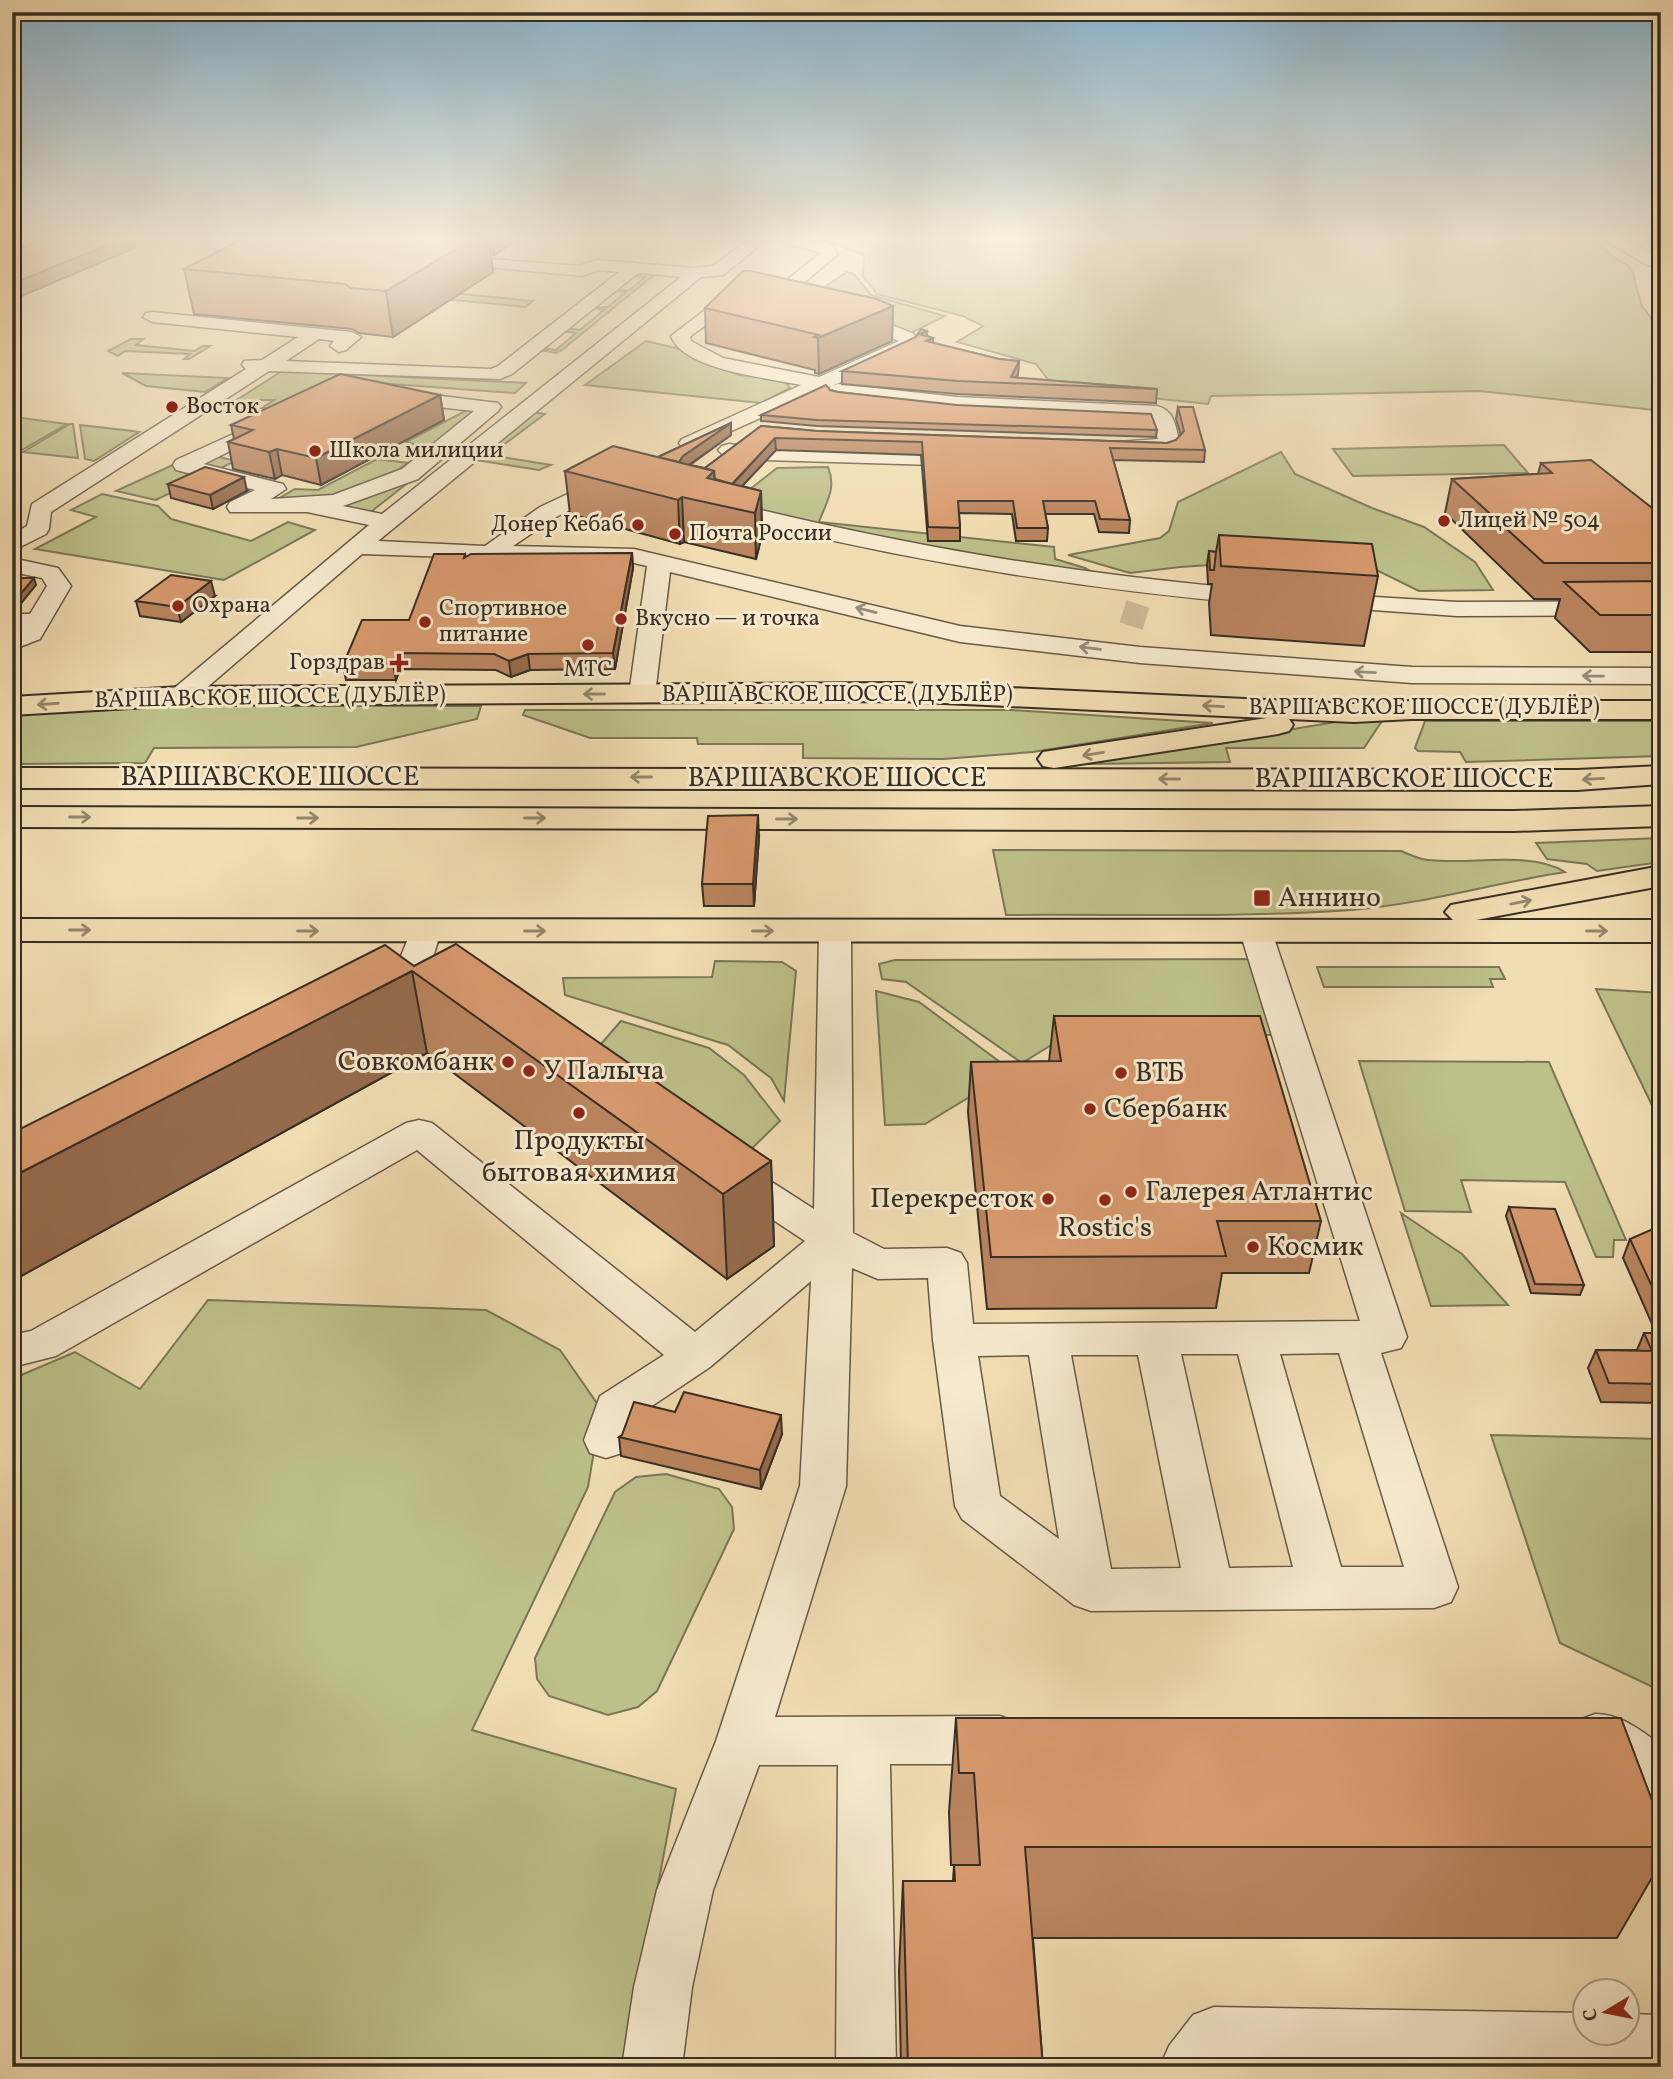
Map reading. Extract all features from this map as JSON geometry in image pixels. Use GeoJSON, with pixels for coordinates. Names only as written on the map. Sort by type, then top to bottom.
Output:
{"type":"FeatureCollection","features":[{"type":"Feature","properties":{"kind":"main road","name":"ВАРШАВСКОЕ ШОССЕ (ДУБЛЁР)"},"geometry":{"type":"LineString","coordinates":[[12,706],[181,696],[643,688],[964,694],[1354,713],[1411,710],[1661,710]]}},
{"type":"Feature","properties":{"kind":"main road"},"geometry":{"type":"LineString","coordinates":[[807,778],[968,768],[1067,758],[1354,713]]}},
{"type":"Feature","properties":{"kind":"main road","name":"ВАРШАВСКОЕ ШОССЕ"},"geometry":{"type":"LineString","coordinates":[[12,778],[1577,779],[1661,775]]}},
{"type":"Feature","properties":{"kind":"main road","name":"ВАРШАВСКОЕ ШОССЕ"},"geometry":{"type":"LineString","coordinates":[[12,817],[1514,821],[1661,816]]}},
{"type":"Feature","properties":{"kind":"main road"},"geometry":{"type":"LineString","coordinates":[[1333,932],[1488,909],[1661,876]]}},
{"type":"Feature","properties":{"kind":"main road"},"geometry":{"type":"LineString","coordinates":[[12,930],[1661,931]]}},
{"type":"Feature","properties":{"kind":"street"},"geometry":{"type":"LineString","coordinates":[[315,334],[352,337],[339,346]]}},
{"type":"Feature","properties":{"kind":"street"},"geometry":{"type":"LineString","coordinates":[[12,544],[38,529],[40,509],[258,366],[315,334]]}},
{"type":"Feature","properties":{"kind":"street"},"geometry":{"type":"LineString","coordinates":[[479,376],[505,370],[551,334]]}},
{"type":"Feature","properties":{"kind":"street"},"geometry":{"type":"LineString","coordinates":[[181,696],[386,522],[621,334]]}},
{"type":"Feature","properties":{"kind":"street"},"geometry":{"type":"LineString","coordinates":[[684,334],[681,338],[683,344],[717,362],[829,387],[957,402],[1157,412],[1162,415],[1166,437],[1178,468]]}},
{"type":"Feature","properties":{"kind":"street"},"geometry":{"type":"LineString","coordinates":[[671,452],[772,404],[829,387],[908,344],[909,341],[900,334]]}},
{"type":"Feature","properties":{"kind":"street"},"geometry":{"type":"LineString","coordinates":[[258,366],[564,381]]}},
{"type":"Feature","properties":{"kind":"street"},"geometry":{"type":"LineString","coordinates":[[293,413],[184,465],[275,489],[238,507],[307,505],[337,501],[410,474],[491,407],[369,393]]}},
{"type":"Feature","properties":{"kind":"street"},"geometry":{"type":"LineString","coordinates":[[855,412],[1166,437]]}},
{"type":"Feature","properties":{"kind":"street"},"geometry":{"type":"LineString","coordinates":[[711,463],[761,430],[728,425]]}},
{"type":"Feature","properties":{"kind":"street"},"geometry":{"type":"LineString","coordinates":[[804,435],[981,441]]}},
{"type":"Feature","properties":{"kind":"street"},"geometry":{"type":"LineString","coordinates":[[1104,445],[1166,437]]}},
{"type":"Feature","properties":{"kind":"street"},"geometry":{"type":"LineString","coordinates":[[729,450],[764,454],[994,461]]}},
{"type":"Feature","properties":{"kind":"street"},"geometry":{"type":"LineString","coordinates":[[491,553],[535,517],[622,478]]}},
{"type":"Feature","properties":{"kind":"street"},"geometry":{"type":"LineString","coordinates":[[691,499],[837,536],[989,568],[1137,606],[1291,599],[1457,609],[1661,608]]}},
{"type":"Feature","properties":{"kind":"street"},"geometry":{"type":"LineString","coordinates":[[307,505],[386,522]]}},
{"type":"Feature","properties":{"kind":"street"},"geometry":{"type":"LineString","coordinates":[[535,517],[651,557],[960,634],[1266,666],[1412,675],[1661,676]]}},
{"type":"Feature","properties":{"kind":"street"},"geometry":{"type":"LineString","coordinates":[[358,547],[491,553],[604,553],[651,557]]}},
{"type":"Feature","properties":{"kind":"street"},"geometry":{"type":"LineString","coordinates":[[643,688],[633,668],[638,626],[633,615],[634,605],[644,590],[651,557]]}},
{"type":"Feature","properties":{"kind":"street"},"geometry":{"type":"LineString","coordinates":[[643,688],[651,557]]}},
{"type":"Feature","properties":{"kind":"street"},"geometry":{"type":"LineString","coordinates":[[12,565],[50,573],[59,586],[32,634],[12,642]]}},
{"type":"Feature","properties":{"kind":"street"},"geometry":{"type":"LineString","coordinates":[[1120,652],[1137,606]]}},
{"type":"Feature","properties":{"kind":"street"},"geometry":{"type":"LineString","coordinates":[[12,622],[38,622]]}},
{"type":"Feature","properties":{"kind":"street"},"geometry":{"type":"LineString","coordinates":[[410,977],[425,931]]}},
{"type":"Feature","properties":{"kind":"street"},"geometry":{"type":"LineString","coordinates":[[652,2067],[663,1987],[685,1890],[742,1741],[823,1486],[833,1240],[835,931]]}},
{"type":"Feature","properties":{"kind":"street"},"geometry":{"type":"LineString","coordinates":[[954,1340],[1386,1337],[1256,932]]}},
{"type":"Feature","properties":{"kind":"street"},"geometry":{"type":"LineString","coordinates":[[354,992],[378,978],[433,979],[444,987]]}},
{"type":"Feature","properties":{"kind":"street"},"geometry":{"type":"LineString","coordinates":[[12,1351],[41,1345],[419,1132],[695,1356]]}},
{"type":"Feature","properties":{"kind":"street"},"geometry":{"type":"LineString","coordinates":[[710,1160],[833,1240],[878,1264],[947,1263],[954,1340],[978,1506],[1091,1590],[1434,1587],[1355,1337]]}},
{"type":"Feature","properties":{"kind":"street"},"geometry":{"type":"LineString","coordinates":[[606,1440],[615,1408],[695,1356],[833,1240]]}},
{"type":"Feature","properties":{"kind":"street"},"geometry":{"type":"LineString","coordinates":[[1255,1338],[1323,1590]]}},
{"type":"Feature","properties":{"kind":"street"},"geometry":{"type":"LineString","coordinates":[[1047,1339],[1091,1590]]}},
{"type":"Feature","properties":{"kind":"street"},"geometry":{"type":"LineString","coordinates":[[1156,1339],[1209,1588]]}},
{"type":"Feature","properties":{"kind":"street"},"geometry":{"type":"LineString","coordinates":[[1553,1738],[1608,1738],[1661,1775]]}},
{"type":"Feature","properties":{"kind":"street"},"geometry":{"type":"LineString","coordinates":[[864,1740],[866,2067]]}},
{"type":"Feature","properties":{"kind":"street"},"geometry":{"type":"LineString","coordinates":[[742,1741],[1043,1740]]}},
{"type":"Feature","properties":{"kind":"street"},"geometry":{"type":"LineString","coordinates":[[1190,2067],[1214,2036],[1661,2044]]}},
{"type":"Feature","properties":{"kind":"green space"},"geometry":{"type":"Polygon","coordinates":[[[575,334],[582,334],[556,353],[539,348],[556,350],[575,334]]]}},
{"type":"Feature","properties":{"kind":"green space"},"geometry":{"type":"Polygon","coordinates":[[[970,334],[1655,334],[1661,354],[1661,406],[1654,410],[1480,391],[1211,396],[1208,404],[1066,389],[1050,382],[1036,364],[957,342],[970,334]]]}},
{"type":"Feature","properties":{"kind":"green space"},"geometry":{"type":"Polygon","coordinates":[[[131,339],[143,339],[136,345],[194,351],[210,346],[189,359],[184,359],[190,354],[125,351],[118,356],[108,351],[131,339]]]}},
{"type":"Feature","properties":{"kind":"green space"},"geometry":{"type":"Polygon","coordinates":[[[646,341],[676,348],[713,366],[740,375],[788,380],[786,383],[790,388],[761,403],[585,385],[646,341]]]}},
{"type":"Feature","properties":{"kind":"green space"},"geometry":{"type":"Polygon","coordinates":[[[282,371],[526,383],[515,393],[337,380],[272,409],[262,408],[274,400],[255,400],[248,404],[235,401],[282,371]]]}},
{"type":"Feature","properties":{"kind":"green space"},"geometry":{"type":"Polygon","coordinates":[[[122,373],[228,378],[205,392],[146,386],[122,373]]]}},
{"type":"Feature","properties":{"kind":"green space"},"geometry":{"type":"Polygon","coordinates":[[[469,409],[480,410],[428,448],[406,442],[469,409]]]}},
{"type":"Feature","properties":{"kind":"green space"},"geometry":{"type":"Polygon","coordinates":[[[532,412],[545,414],[490,455],[551,465],[539,470],[469,459],[532,412]]]}},
{"type":"Feature","properties":{"kind":"green space"},"geometry":{"type":"Polygon","coordinates":[[[14,417],[67,424],[20,451],[14,451],[14,417]]]}},
{"type":"Feature","properties":{"kind":"green space"},"geometry":{"type":"Polygon","coordinates":[[[73,424],[78,458],[23,452],[73,424]]]}},
{"type":"Feature","properties":{"kind":"green space"},"geometry":{"type":"Polygon","coordinates":[[[80,425],[139,432],[94,461],[85,459],[80,425]]]}},
{"type":"Feature","properties":{"kind":"green space"},"geometry":{"type":"Polygon","coordinates":[[[1504,445],[1528,473],[1353,476],[1333,449],[1504,445]]]}},
{"type":"Feature","properties":{"kind":"green space"},"geometry":{"type":"Polygon","coordinates":[[[201,452],[235,461],[156,500],[116,491],[201,452]]]}},
{"type":"Feature","properties":{"kind":"green space"},"geometry":{"type":"Polygon","coordinates":[[[1281,452],[1295,474],[1372,508],[1424,527],[1475,562],[1493,590],[1419,591],[1348,556],[1130,573],[1068,555],[1160,538],[1169,531],[1178,502],[1281,452]]]}},
{"type":"Feature","properties":{"kind":"green space"},"geometry":{"type":"Polygon","coordinates":[[[377,459],[408,463],[355,498],[409,482],[368,514],[269,504],[295,489],[318,490],[377,459]]]}},
{"type":"Feature","properties":{"kind":"green space"},"geometry":{"type":"Polygon","coordinates":[[[828,467],[831,489],[819,522],[1054,547],[1055,559],[1085,568],[1101,577],[902,543],[756,512],[736,500],[777,468],[828,467]]]}},
{"type":"Feature","properties":{"kind":"green space"},"geometry":{"type":"Polygon","coordinates":[[[102,494],[158,506],[171,519],[251,541],[288,522],[315,530],[224,580],[35,549],[96,517],[71,510],[102,494]]]}},
{"type":"Feature","properties":{"kind":"green space"},"geometry":{"type":"Polygon","coordinates":[[[182,706],[481,706],[477,719],[356,747],[154,748],[145,763],[12,764],[12,715],[182,706]]]}},
{"type":"Feature","properties":{"kind":"green space"},"geometry":{"type":"Polygon","coordinates":[[[525,710],[1011,710],[1213,723],[1033,752],[943,759],[803,758],[803,744],[698,744],[697,738],[590,738],[523,715],[525,710]]]}},
{"type":"Feature","properties":{"kind":"green space"},"geometry":{"type":"Polygon","coordinates":[[[1359,718],[1384,718],[1364,748],[1226,748],[1230,762],[1088,764],[1359,718]]]}},
{"type":"Feature","properties":{"kind":"green space"},"geometry":{"type":"Polygon","coordinates":[[[1425,721],[1661,721],[1661,756],[1466,762],[1460,752],[1418,751],[1415,748],[1425,721]]]}},
{"type":"Feature","properties":{"kind":"green space"},"geometry":{"type":"Polygon","coordinates":[[[1661,838],[1661,862],[1597,871],[1587,864],[1547,859],[1536,843],[1661,838]]]}},
{"type":"Feature","properties":{"kind":"green space"},"geometry":{"type":"Polygon","coordinates":[[[993,850],[1401,851],[1422,859],[1438,861],[1533,861],[1565,872],[1405,903],[1351,910],[1222,915],[1006,915],[993,850]]]}},
{"type":"Feature","properties":{"kind":"green space"},"geometry":{"type":"Polygon","coordinates":[[[1259,959],[1283,1035],[1066,1036],[1022,1063],[906,982],[882,979],[879,964],[895,960],[1259,959]]]}},
{"type":"Feature","properties":{"kind":"green space"},"geometry":{"type":"Polygon","coordinates":[[[715,961],[782,962],[796,971],[784,1101],[771,1078],[728,1045],[565,995],[563,978],[712,977],[715,961]]]}},
{"type":"Feature","properties":{"kind":"green space"},"geometry":{"type":"Polygon","coordinates":[[[1317,967],[1499,967],[1505,979],[1490,979],[1493,987],[1324,987],[1317,967]]]}},
{"type":"Feature","properties":{"kind":"green space"},"geometry":{"type":"Polygon","coordinates":[[[1596,989],[1661,993],[1661,1124],[1596,989]]]}},
{"type":"Feature","properties":{"kind":"green space"},"geometry":{"type":"Polygon","coordinates":[[[876,991],[919,1002],[1012,1071],[925,1124],[885,1125],[876,991]]]}},
{"type":"Feature","properties":{"kind":"green space"},"geometry":{"type":"Polygon","coordinates":[[[621,1021],[709,1048],[744,1075],[780,1121],[732,1168],[580,1068],[621,1021]]]}},
{"type":"Feature","properties":{"kind":"green space"},"geometry":{"type":"Polygon","coordinates":[[[1359,1061],[1549,1062],[1626,1240],[1614,1240],[1613,1257],[1596,1257],[1565,1182],[1461,1180],[1471,1212],[1405,1211],[1359,1061]]]}},
{"type":"Feature","properties":{"kind":"green space"},"geometry":{"type":"Polygon","coordinates":[[[1401,1213],[1462,1254],[1508,1305],[1431,1306],[1401,1213]]]}},
{"type":"Feature","properties":{"kind":"green space"},"geometry":{"type":"Polygon","coordinates":[[[208,1300],[486,1310],[560,1350],[601,1409],[588,1487],[472,1730],[676,1789],[624,2067],[12,2067],[12,1379],[75,1352],[140,1389],[208,1300]]]}},
{"type":"Feature","properties":{"kind":"green space"},"geometry":{"type":"Polygon","coordinates":[[[1491,1435],[1661,1439],[1661,1691],[1560,1643],[1491,1435]]]}},
{"type":"Feature","properties":{"kind":"green space"},"geometry":{"type":"Polygon","coordinates":[[[666,1474],[719,1489],[732,1507],[734,1529],[657,1691],[638,1707],[608,1715],[549,1696],[537,1679],[535,1658],[615,1492],[636,1477],[666,1474]]]}},
{"type":"Feature","properties":{"kind":"building"},"geometry":{"type":"Polygon","coordinates":[[[919,334],[933,338],[926,341],[999,359],[1019,361],[1011,377],[1157,389],[958,381],[842,371],[919,334]]]}},
{"type":"Feature","properties":{"kind":"building"},"geometry":{"type":"Polygon","coordinates":[[[340,374],[440,395],[316,458],[277,449],[269,452],[228,442],[253,430],[231,425],[340,374]]]}},
{"type":"Feature","properties":{"kind":"building"},"geometry":{"type":"Polygon","coordinates":[[[826,385],[830,390],[838,392],[957,405],[1151,414],[1157,430],[817,420],[761,415],[826,385]]]}},
{"type":"Feature","properties":{"kind":"building"},"geometry":{"type":"Polygon","coordinates":[[[1178,407],[1193,407],[1205,450],[1110,448],[1130,520],[1100,519],[1095,501],[1043,501],[1048,528],[1017,528],[1013,501],[958,501],[960,528],[928,527],[922,442],[775,438],[732,484],[715,479],[714,471],[705,468],[761,426],[817,431],[1167,443],[1176,440],[1184,431],[1178,407]]]}},
{"type":"Feature","properties":{"kind":"building"},"geometry":{"type":"Polygon","coordinates":[[[731,423],[683,456],[679,462],[658,457],[731,423]]]}},
{"type":"Feature","properties":{"kind":"building"},"geometry":{"type":"Polygon","coordinates":[[[613,446],[714,471],[707,478],[761,491],[755,513],[682,497],[678,500],[565,471],[613,446]]]}},
{"type":"Feature","properties":{"kind":"building"},"geometry":{"type":"Polygon","coordinates":[[[1591,460],[1661,515],[1661,563],[1544,563],[1452,479],[1552,473],[1541,463],[1591,460]]]}},
{"type":"Feature","properties":{"kind":"building"},"geometry":{"type":"Polygon","coordinates":[[[205,467],[244,477],[210,495],[168,484],[205,467]]]}},
{"type":"Feature","properties":{"kind":"building"},"geometry":{"type":"Polygon","coordinates":[[[1219,535],[1372,544],[1378,576],[1221,566],[1219,535]]]}},
{"type":"Feature","properties":{"kind":"building"},"geometry":{"type":"Polygon","coordinates":[[[1209,551],[1216,552],[1214,570],[1210,570],[1209,551]]]}},
{"type":"Feature","properties":{"kind":"building"},"geometry":{"type":"Polygon","coordinates":[[[632,553],[613,653],[528,654],[509,661],[494,654],[397,653],[393,664],[343,665],[362,620],[409,620],[434,554],[465,554],[464,558],[471,554],[632,553]]]}},
{"type":"Feature","properties":{"kind":"building"},"geometry":{"type":"Polygon","coordinates":[[[171,575],[211,581],[177,607],[136,601],[171,575]]]}},
{"type":"Feature","properties":{"kind":"building"},"geometry":{"type":"Polygon","coordinates":[[[12,578],[34,578],[12,604],[12,578]]]}},
{"type":"Feature","properties":{"kind":"building"},"geometry":{"type":"Polygon","coordinates":[[[1661,581],[1661,615],[1600,615],[1564,582],[1661,581]]]}},
{"type":"Feature","properties":{"kind":"building"},"geometry":{"type":"Polygon","coordinates":[[[758,815],[753,884],[702,884],[708,816],[758,815]]]}},
{"type":"Feature","properties":{"kind":"building"},"geometry":{"type":"Polygon","coordinates":[[[456,944],[771,1161],[723,1194],[412,971],[12,1177],[12,1133],[385,945],[414,966],[456,944]]]}},
{"type":"Feature","properties":{"kind":"building","name":"Галерея Атлантис"},"geometry":{"type":"Polygon","coordinates":[[[1054,1016],[1260,1016],[1321,1221],[1217,1221],[1226,1256],[991,1257],[971,1062],[1061,1061],[1054,1016]]]}},
{"type":"Feature","properties":{"kind":"building"},"geometry":{"type":"Polygon","coordinates":[[[1509,1207],[1555,1209],[1584,1285],[1535,1284],[1509,1207]]]}},
{"type":"Feature","properties":{"kind":"building"},"geometry":{"type":"Polygon","coordinates":[[[1653,1229],[1661,1245],[1661,1306],[1630,1239],[1653,1229]]]}},
{"type":"Feature","properties":{"kind":"building"},"geometry":{"type":"Polygon","coordinates":[[[1644,1333],[1661,1333],[1661,1384],[1609,1383],[1596,1350],[1652,1351],[1644,1333]]]}},
{"type":"Feature","properties":{"kind":"building"},"geometry":{"type":"Polygon","coordinates":[[[684,1392],[781,1415],[760,1470],[619,1437],[634,1402],[675,1412],[684,1392]]]}},
{"type":"Feature","properties":{"kind":"building"},"geometry":{"type":"Polygon","coordinates":[[[956,1718],[1621,1718],[1661,1824],[1661,1847],[1025,1847],[1043,2067],[908,2067],[903,1881],[955,1881],[954,1865],[980,1865],[974,1773],[959,1773],[956,1718]]]}},
{"type":"Feature","properties":{"kind":"tunnel"},"geometry":{"type":"LineString","coordinates":[[1131,626],[1138,604]]}},
{"type":"Feature","properties":{"kind":"place","name":"Восток"},"geometry":{"type":"Point","coordinates":[172,407]}},
{"type":"Feature","properties":{"kind":"place","name":"Школа милиции"},"geometry":{"type":"Point","coordinates":[315,451]}},
{"type":"Feature","properties":{"kind":"place","name":"Лицей № 504"},"geometry":{"type":"Point","coordinates":[1444,521]}},
{"type":"Feature","properties":{"kind":"place","name":"Донер Кебаб"},"geometry":{"type":"Point","coordinates":[638,525]}},
{"type":"Feature","properties":{"kind":"place","name":"Почта России"},"geometry":{"type":"Point","coordinates":[675,534]}},
{"type":"Feature","properties":{"kind":"place","name":"Охрана"},"geometry":{"type":"Point","coordinates":[178,606]}},
{"type":"Feature","properties":{"kind":"place","name":"Вкусно — и точка"},"geometry":{"type":"Point","coordinates":[621,619]}},
{"type":"Feature","properties":{"kind":"place","name":"Спортивное питание"},"geometry":{"type":"Point","coordinates":[425,622]}},
{"type":"Feature","properties":{"kind":"place","name":"МТС"},"geometry":{"type":"Point","coordinates":[588,645]}},
{"type":"Feature","properties":{"kind":"place","name":"Горздрав"},"geometry":{"type":"Point","coordinates":[399,663]}},
{"type":"Feature","properties":{"kind":"place","name":"Аннино"},"geometry":{"type":"Point","coordinates":[1262,898]}},
{"type":"Feature","properties":{"kind":"place","name":"Совкомбанк"},"geometry":{"type":"Point","coordinates":[508,1062]}},
{"type":"Feature","properties":{"kind":"place","name":"У Палыча"},"geometry":{"type":"Point","coordinates":[529,1071]}},
{"type":"Feature","properties":{"kind":"place","name":"ВТБ"},"geometry":{"type":"Point","coordinates":[1121,1073]}},
{"type":"Feature","properties":{"kind":"place","name":"Сбербанк"},"geometry":{"type":"Point","coordinates":[1090,1109]}},
{"type":"Feature","properties":{"kind":"place","name":"Продукты бытовая химия"},"geometry":{"type":"Point","coordinates":[579,1113]}},
{"type":"Feature","properties":{"kind":"place","name":"Галерея Атлантис"},"geometry":{"type":"Point","coordinates":[1131,1192]}},
{"type":"Feature","properties":{"kind":"place","name":"Перекресток"},"geometry":{"type":"Point","coordinates":[1048,1199]}},
{"type":"Feature","properties":{"kind":"place","name":"Rostic's"},"geometry":{"type":"Point","coordinates":[1105,1200]}},
{"type":"Feature","properties":{"kind":"place","name":"Космик"},"geometry":{"type":"Point","coordinates":[1253,1247]}}]}
